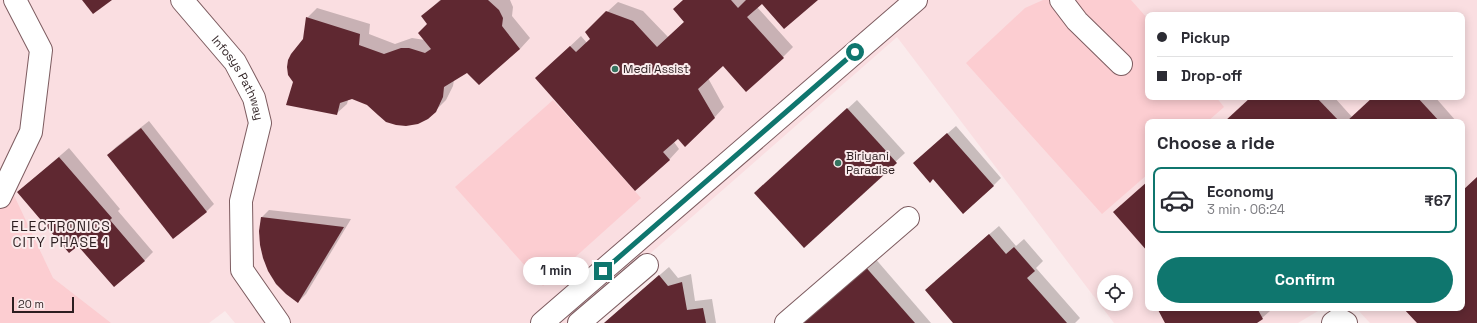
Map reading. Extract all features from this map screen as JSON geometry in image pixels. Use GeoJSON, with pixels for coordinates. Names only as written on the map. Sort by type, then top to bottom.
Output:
{"type":"FeatureCollection","features":[{"type":"Feature","properties":{"kind":"street"},"geometry":{"type":"LineString","coordinates":[[0,196],[31,132],[41,50],[15,0]]}},
{"type":"Feature","properties":{"kind":"street","name":"Infosys Pathway"},"geometry":{"type":"LineString","coordinates":[[182,0],[235,62],[254,98],[260,123],[241,201],[242,270],[280,323]]}},
{"type":"Feature","properties":{"kind":"street"},"geometry":{"type":"LineString","coordinates":[[542,323],[916,0]]}},
{"type":"Feature","properties":{"kind":"street"},"geometry":{"type":"LineString","coordinates":[[1061,0],[1077,21],[1121,64]]}},
{"type":"Feature","properties":{"kind":"street"},"geometry":{"type":"LineString","coordinates":[[786,323],[908,218]]}},
{"type":"Feature","properties":{"kind":"street"},"geometry":{"type":"LineString","coordinates":[[579,323],[647,265]]}},
{"type":"Feature","properties":{"kind":"street"},"geometry":{"type":"LineString","coordinates":[[1333,323],[1339,319],[1346,323]]}},
{"type":"Feature","properties":{"kind":"shaded area"},"geometry":{"type":"Polygon","coordinates":[[[0,0],[1477,0],[1477,323],[1370,323],[1359,311],[1465,311],[1465,119],[1145,119],[1145,311],[1318,311],[1298,323],[1114,323],[1105,311],[1133,311],[1133,275],[1097,275],[1097,301],[897,37],[571,323],[235,323],[225,311],[209,323],[0,323],[0,0]]]}},
{"type":"Feature","properties":{"kind":"shaded area"},"geometry":{"type":"Polygon","coordinates":[[[1043,0],[1131,0],[1145,16],[1145,100],[1218,100],[1224,107],[1210,119],[1145,119],[1145,177],[1102,214],[966,63],[1025,8],[1043,0]]]}},
{"type":"Feature","properties":{"kind":"shaded area"},"geometry":{"type":"Polygon","coordinates":[[[553,100],[641,198],[543,286],[455,187],[553,100]]]}},
{"type":"Feature","properties":{"kind":"shaded area"},"geometry":{"type":"Polygon","coordinates":[[[11,189],[53,278],[111,323],[0,323],[0,208],[11,189]]]}},
{"type":"Feature","properties":{"kind":"building"},"geometry":{"type":"Polygon","coordinates":[[[82,0],[112,0],[93,14],[82,0]]]}},
{"type":"Feature","properties":{"kind":"building"},"geometry":{"type":"Polygon","coordinates":[[[441,0],[488,0],[499,10],[503,18],[502,26],[520,49],[479,85],[467,73],[444,87],[443,97],[436,112],[428,119],[418,124],[406,126],[386,122],[367,105],[352,99],[340,103],[337,115],[286,105],[293,82],[288,75],[288,60],[303,39],[306,17],[360,34],[359,45],[384,54],[401,48],[409,48],[425,53],[431,49],[418,33],[427,24],[421,16],[441,0]]]}},
{"type":"Feature","properties":{"kind":"building"},"geometry":{"type":"Polygon","coordinates":[[[683,0],[731,0],[738,8],[746,0],[818,0],[784,29],[762,4],[747,17],[784,58],[746,92],[723,66],[698,89],[715,118],[685,147],[678,139],[663,152],[670,160],[635,191],[535,78],[570,46],[576,52],[590,39],[585,32],[606,11],[633,21],[657,47],[684,22],[673,9],[683,0]]]}},
{"type":"Feature","properties":{"kind":"building"},"geometry":{"type":"Polygon","coordinates":[[[1248,100],[1319,100],[1337,119],[1227,119],[1248,100]]]}},
{"type":"Feature","properties":{"kind":"building"},"geometry":{"type":"Polygon","coordinates":[[[1370,100],[1420,100],[1437,119],[1349,119],[1370,100]]]}},
{"type":"Feature","properties":{"kind":"building"},"geometry":{"type":"Polygon","coordinates":[[[847,108],[897,163],[804,248],[754,193],[847,108]]]}},
{"type":"Feature","properties":{"kind":"building"},"geometry":{"type":"Polygon","coordinates":[[[141,128],[207,212],[173,239],[107,155],[141,128]]]}},
{"type":"Feature","properties":{"kind":"building"},"geometry":{"type":"Polygon","coordinates":[[[947,133],[994,186],[963,214],[933,179],[930,183],[913,163],[947,133]]]}},
{"type":"Feature","properties":{"kind":"building"},"geometry":{"type":"Polygon","coordinates":[[[59,157],[112,218],[110,220],[145,261],[114,287],[78,246],[69,253],[17,192],[59,157]]]}},
{"type":"Feature","properties":{"kind":"building"},"geometry":{"type":"Polygon","coordinates":[[[1477,177],[1477,323],[1417,323],[1406,311],[1465,311],[1465,188],[1477,177]]]}},
{"type":"Feature","properties":{"kind":"building"},"geometry":{"type":"Polygon","coordinates":[[[1145,184],[1145,249],[1113,212],[1145,184]]]}},
{"type":"Feature","properties":{"kind":"building"},"geometry":{"type":"Polygon","coordinates":[[[261,217],[344,227],[298,303],[276,284],[268,271],[260,245],[259,231],[261,217]]]}},
{"type":"Feature","properties":{"kind":"building"},"geometry":{"type":"Polygon","coordinates":[[[989,234],[1006,254],[1014,247],[1035,271],[1027,278],[1067,323],[953,323],[925,290],[989,234]]]}},
{"type":"Feature","properties":{"kind":"building"},"geometry":{"type":"Polygon","coordinates":[[[863,264],[915,323],[795,323],[863,264]]]}},
{"type":"Feature","properties":{"kind":"building"},"geometry":{"type":"Polygon","coordinates":[[[659,275],[668,286],[682,282],[687,310],[703,308],[706,323],[604,323],[659,275]]]}},
{"type":"Feature","properties":{"kind":"building"},"geometry":{"type":"Polygon","coordinates":[[[1159,311],[1259,311],[1263,319],[1257,323],[1165,323],[1159,311]]]}},
{"type":"Feature","properties":{"kind":"place","name":"Medi Assist"},"geometry":{"type":"Point","coordinates":[615,69]}},
{"type":"Feature","properties":{"kind":"place","name":"Biriyani Paradise"},"geometry":{"type":"Point","coordinates":[838,163]}},
{"type":"Feature","properties":{"kind":"district","name":"ELECTRONICS CITY PHASE 1"},"geometry":{"type":"Point","coordinates":[61,234]}},
{"type":"Feature","properties":{"kind":"route"},"geometry":{"type":"LineString","coordinates":[[603,271],[855,52]]}}]}
